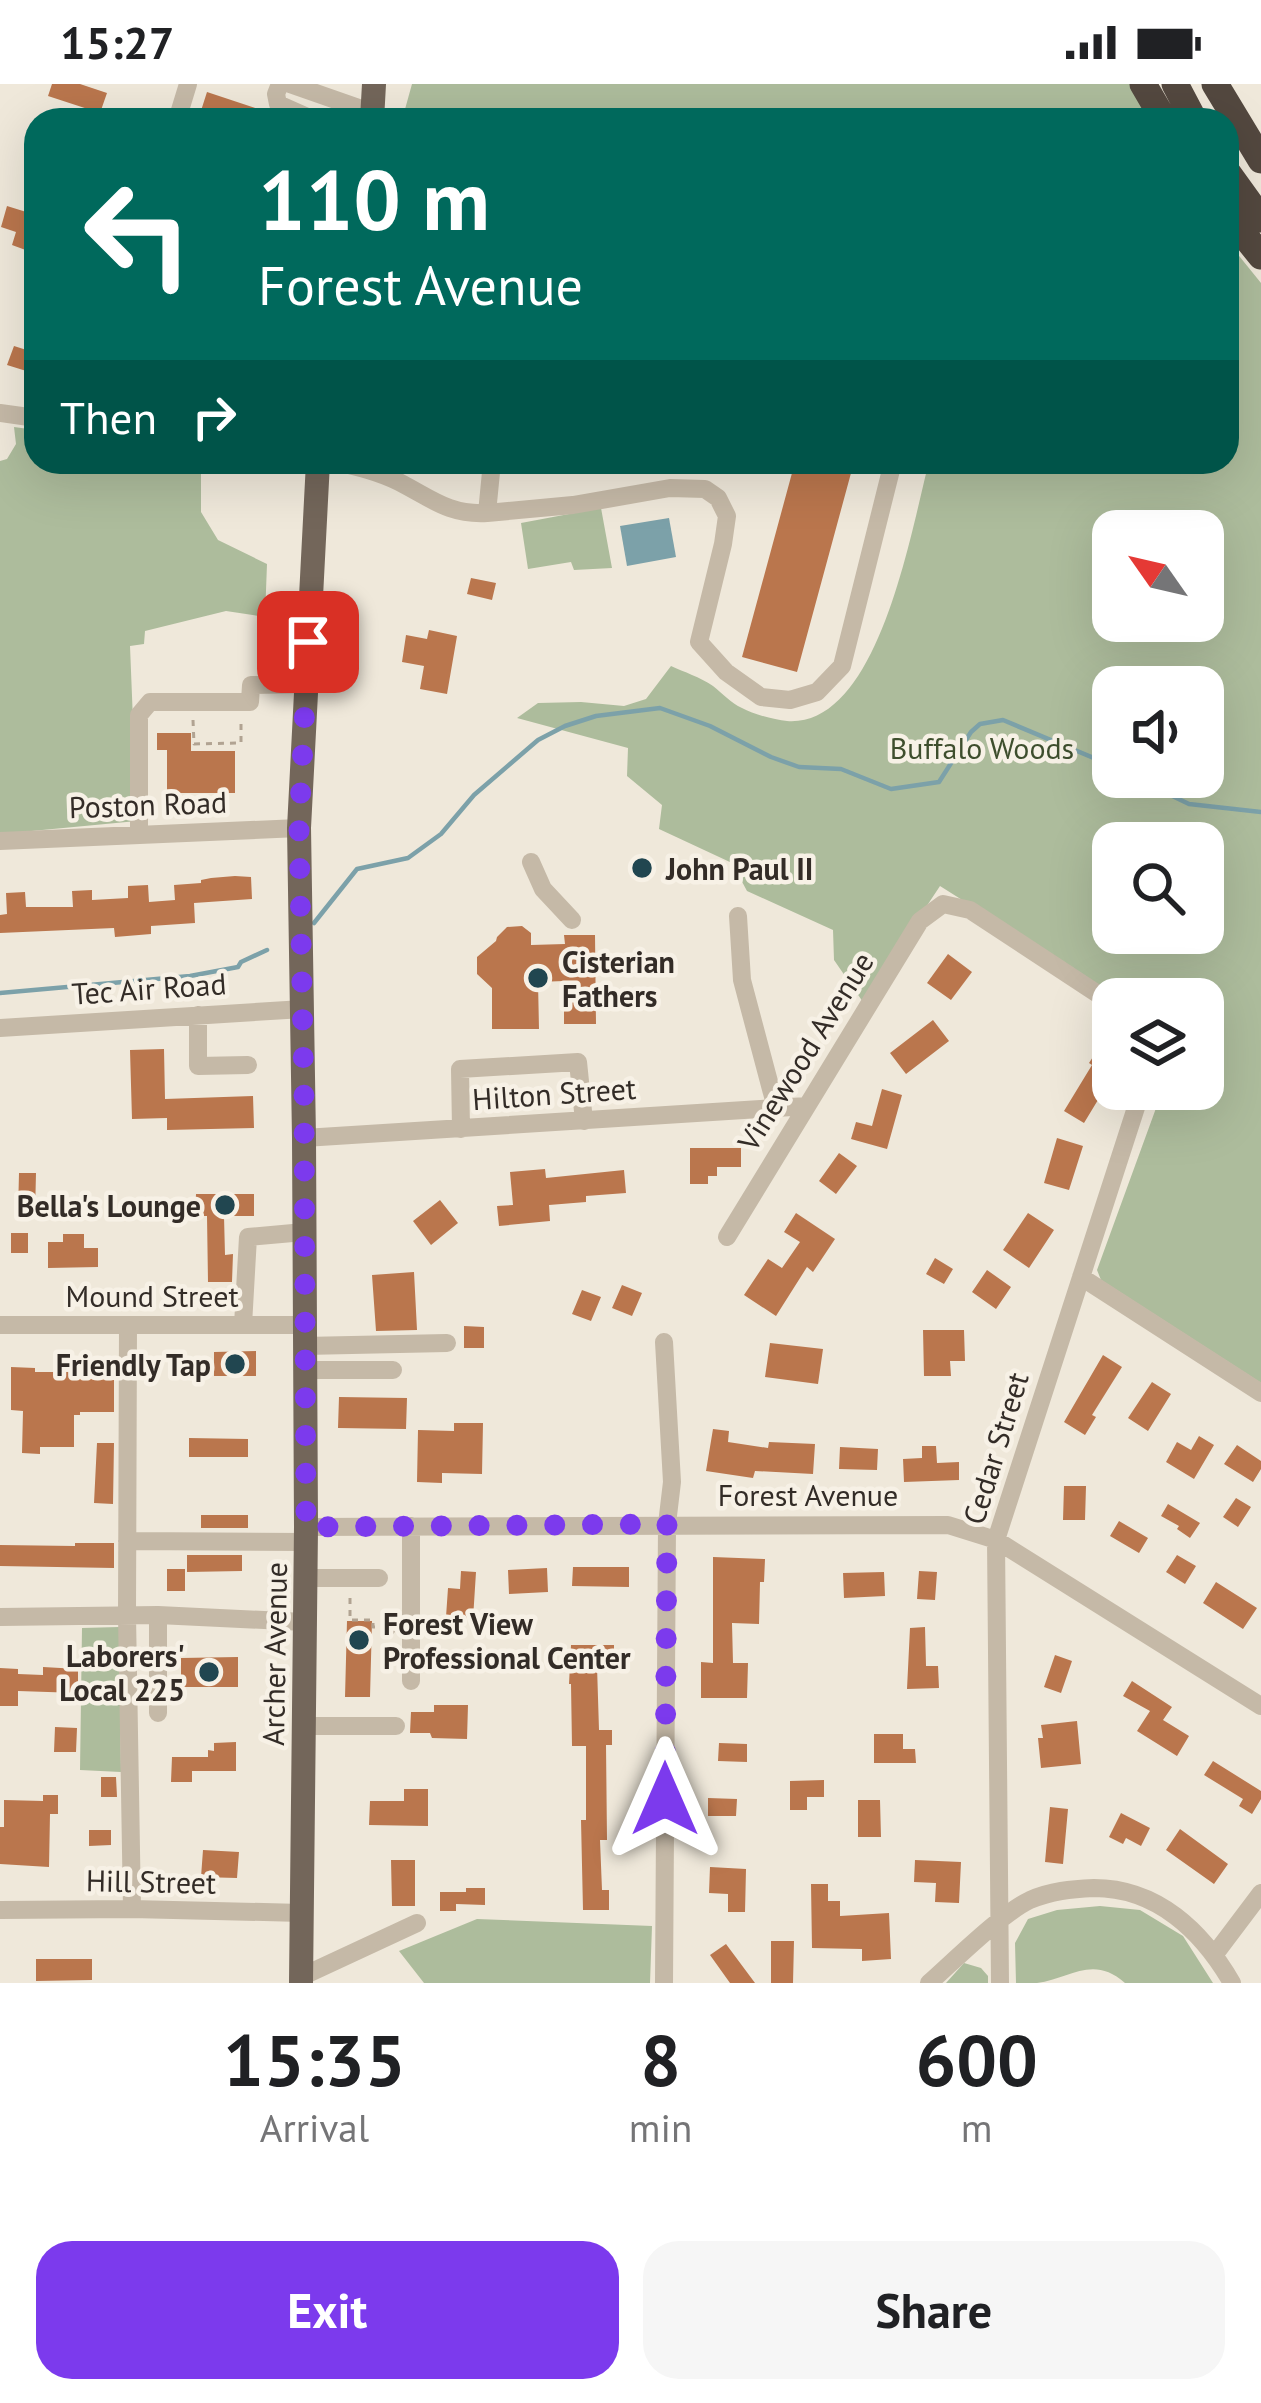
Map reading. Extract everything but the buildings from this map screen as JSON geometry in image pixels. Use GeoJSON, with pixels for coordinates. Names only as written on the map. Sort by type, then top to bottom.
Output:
{"type":"FeatureCollection","features":[{"type":"Feature","properties":{"kind":"highway"},"geometry":{"type":"LineString","coordinates":[[1239,124],[1261,160]]}},
{"type":"Feature","properties":{"kind":"highway"},"geometry":{"type":"LineString","coordinates":[[1239,189],[1261,220]]}},
{"type":"Feature","properties":{"kind":"highway"},"geometry":{"type":"LineString","coordinates":[[1239,229],[1261,256]]}},
{"type":"Feature","properties":{"kind":"main road","name":"Archer Avenue"},"geometry":{"type":"LineString","coordinates":[[301,1980],[306,1534],[299,828],[316,474]]}},
{"type":"Feature","properties":{"kind":"street"},"geometry":{"type":"LineString","coordinates":[[290,84],[352,108]]}},
{"type":"Feature","properties":{"kind":"street"},"geometry":{"type":"LineString","coordinates":[[307,108],[312,92]]}},
{"type":"Feature","properties":{"kind":"street"},"geometry":{"type":"LineString","coordinates":[[378,474],[465,514],[573,505],[670,488],[705,489],[718,498],[727,515],[699,642],[726,672],[761,697],[790,700],[817,692],[842,666],[890,474]]}},
{"type":"Feature","properties":{"kind":"street"},"geometry":{"type":"LineString","coordinates":[[487,513],[491,474]]}},
{"type":"Feature","properties":{"kind":"street"},"geometry":{"type":"LineString","coordinates":[[140,833],[139,715],[150,702],[250,702],[251,685],[305,684]]}},
{"type":"Feature","properties":{"kind":"street","name":"Poston Road"},"geometry":{"type":"LineString","coordinates":[[0,841],[299,828]]}},
{"type":"Feature","properties":{"kind":"street"},"geometry":{"type":"LineString","coordinates":[[531,862],[543,889],[572,920]]}},
{"type":"Feature","properties":{"kind":"street","name":"Vinewood Avenue"},"geometry":{"type":"LineString","coordinates":[[727,1237],[920,921],[943,904],[970,910],[1092,990]]}},
{"type":"Feature","properties":{"kind":"street"},"geometry":{"type":"LineString","coordinates":[[738,916],[742,980],[776,1108]]}},
{"type":"Feature","properties":{"kind":"street","name":"Tec Air Road"},"geometry":{"type":"LineString","coordinates":[[0,1028],[303,1009]]}},
{"type":"Feature","properties":{"kind":"street"},"geometry":{"type":"LineString","coordinates":[[198,1015],[198,1066],[248,1065]]}},
{"type":"Feature","properties":{"kind":"street"},"geometry":{"type":"LineString","coordinates":[[461,1129],[460,1069],[578,1062],[584,1121]]}},
{"type":"Feature","properties":{"kind":"street","name":"Hilton Street"},"geometry":{"type":"LineString","coordinates":[[304,1138],[807,1106]]}},
{"type":"Feature","properties":{"kind":"street","name":"Cedar Street"},"geometry":{"type":"LineString","coordinates":[[1000,1983],[995,1540],[1135,1110]]}},
{"type":"Feature","properties":{"kind":"street"},"geometry":{"type":"LineString","coordinates":[[243,1324],[248,1237],[304,1232]]}},
{"type":"Feature","properties":{"kind":"street"},"geometry":{"type":"LineString","coordinates":[[1081,1277],[1261,1393]]}},
{"type":"Feature","properties":{"kind":"street","name":"Mound Street"},"geometry":{"type":"LineString","coordinates":[[0,1325],[243,1324],[304,1347]]}},
{"type":"Feature","properties":{"kind":"street"},"geometry":{"type":"LineString","coordinates":[[128,1325],[132,1909]]}},
{"type":"Feature","properties":{"kind":"street"},"geometry":{"type":"LineString","coordinates":[[664,1342],[672,1483],[667,1524],[664,1983]]}},
{"type":"Feature","properties":{"kind":"street"},"geometry":{"type":"LineString","coordinates":[[304,1347],[447,1343]]}},
{"type":"Feature","properties":{"kind":"street"},"geometry":{"type":"LineString","coordinates":[[304,1347],[393,1370]]}},
{"type":"Feature","properties":{"kind":"street","name":"Forest Avenue"},"geometry":{"type":"LineString","coordinates":[[127,1541],[411,1526],[948,1525],[995,1540],[1261,1706]]}},
{"type":"Feature","properties":{"kind":"street"},"geometry":{"type":"LineString","coordinates":[[411,1526],[411,1681]]}},
{"type":"Feature","properties":{"kind":"street"},"geometry":{"type":"LineString","coordinates":[[305,1578],[379,1578]]}},
{"type":"Feature","properties":{"kind":"street"},"geometry":{"type":"LineString","coordinates":[[158,1616],[158,1713]]}},
{"type":"Feature","properties":{"kind":"street"},"geometry":{"type":"LineString","coordinates":[[0,1617],[304,1622]]}},
{"type":"Feature","properties":{"kind":"street"},"geometry":{"type":"LineString","coordinates":[[303,1726],[396,1726]]}},
{"type":"Feature","properties":{"kind":"street"},"geometry":{"type":"LineString","coordinates":[[929,1983],[1028,1901],[1066,1889],[1113,1888],[1145,1896],[1182,1920],[1215,1954],[1232,1983]]}},
{"type":"Feature","properties":{"kind":"street"},"geometry":{"type":"LineString","coordinates":[[1215,1954],[1261,1893]]}},
{"type":"Feature","properties":{"kind":"street","name":"Hill Street"},"geometry":{"type":"LineString","coordinates":[[0,1910],[302,1913]]}},
{"type":"Feature","properties":{"kind":"street"},"geometry":{"type":"LineString","coordinates":[[301,1980],[417,1923]]}},
{"type":"Feature","properties":{"kind":"path"},"geometry":{"type":"LineString","coordinates":[[193,702],[194,744],[241,743],[241,702]]}},
{"type":"Feature","properties":{"kind":"path"},"geometry":{"type":"LineString","coordinates":[[350,1610],[350,1620],[373,1620],[373,1627],[384,1627]]}},
{"type":"Feature","properties":{"kind":"green space"},"geometry":{"type":"Polygon","coordinates":[[[412,84],[1136,84],[1149,108],[405,108],[412,84]]]}},
{"type":"Feature","properties":{"kind":"green space","name":"Buffalo Woods"},"geometry":{"type":"Polygon","coordinates":[[[1239,256],[1261,283],[1261,1383],[1101,1280],[1097,1270],[1155,1110],[1224,1110],[1224,978],[1092,978],[1092,982],[940,886],[863,1002],[834,960],[833,930],[747,891],[732,863],[659,829],[662,805],[627,776],[628,748],[517,718],[538,703],[624,706],[646,699],[671,666],[758,714],[787,721],[819,715],[845,693],[868,660],[886,619],[926,474],[1239,474],[1239,256]]]}},
{"type":"Feature","properties":{"kind":"green space"},"geometry":{"type":"Polygon","coordinates":[[[14,427],[24,428],[24,474],[201,474],[201,512],[218,540],[267,564],[265,617],[226,611],[145,631],[144,644],[130,646],[137,821],[0,834],[0,461],[7,459],[16,444],[14,427]]]}},
{"type":"Feature","properties":{"kind":"green space"},"geometry":{"type":"Polygon","coordinates":[[[601,508],[612,568],[574,570],[571,562],[528,569],[521,523],[601,508]]]}},
{"type":"Feature","properties":{"kind":"green space"},"geometry":{"type":"Polygon","coordinates":[[[119,1627],[121,1772],[80,1770],[82,1628],[119,1627]]]}},
{"type":"Feature","properties":{"kind":"green space"},"geometry":{"type":"Polygon","coordinates":[[[1100,1906],[1140,1910],[1183,1936],[1213,1983],[1125,1983],[1092,1969],[1049,1981],[1016,1983],[1015,1943],[1028,1919],[1057,1910],[1100,1906]]]}},
{"type":"Feature","properties":{"kind":"green space"},"geometry":{"type":"Polygon","coordinates":[[[477,1919],[652,1926],[650,1983],[424,1983],[399,1951],[477,1919]]]}},
{"type":"Feature","properties":{"kind":"green space"},"geometry":{"type":"Polygon","coordinates":[[[964,1963],[981,1968],[988,1983],[946,1983],[964,1963]]]}},
{"type":"Feature","properties":{"kind":"water"},"geometry":{"type":"Polygon","coordinates":[[[669,518],[676,557],[627,566],[620,526],[669,518]]]}},
{"type":"Feature","properties":{"kind":"waterway"},"geometry":{"type":"LineString","coordinates":[[314,923],[357,869],[408,858],[441,834],[474,795],[538,740],[596,716],[660,708],[799,767],[841,769],[891,789],[939,782],[971,732],[980,724],[1003,720],[1092,757]]}},
{"type":"Feature","properties":{"kind":"waterway"},"geometry":{"type":"LineString","coordinates":[[1177,798],[1189,804],[1261,812]]}},
{"type":"Feature","properties":{"kind":"waterway"},"geometry":{"type":"LineString","coordinates":[[0,993],[190,976],[238,967],[267,950]]}},
{"type":"Feature","properties":{"kind":"place","name":"John Paul II"},"geometry":{"type":"Point","coordinates":[642,868]}},
{"type":"Feature","properties":{"kind":"place","name":"Cisterian Fathers"},"geometry":{"type":"Point","coordinates":[538,978]}},
{"type":"Feature","properties":{"kind":"place","name":"Bella's Lounge"},"geometry":{"type":"Point","coordinates":[225,1205]}},
{"type":"Feature","properties":{"kind":"place","name":"Friendly Tap"},"geometry":{"type":"Point","coordinates":[235,1364]}},
{"type":"Feature","properties":{"kind":"place","name":"Forest View Professional Center"},"geometry":{"type":"Point","coordinates":[359,1640]}},
{"type":"Feature","properties":{"kind":"place","name":"Laborers' Local 225"},"geometry":{"type":"Point","coordinates":[209,1672]}},
{"type":"Feature","properties":{"kind":"route"},"geometry":{"type":"LineString","coordinates":[[308,642],[299,828],[306,1527],[667,1524],[665,1799]]}}]}
